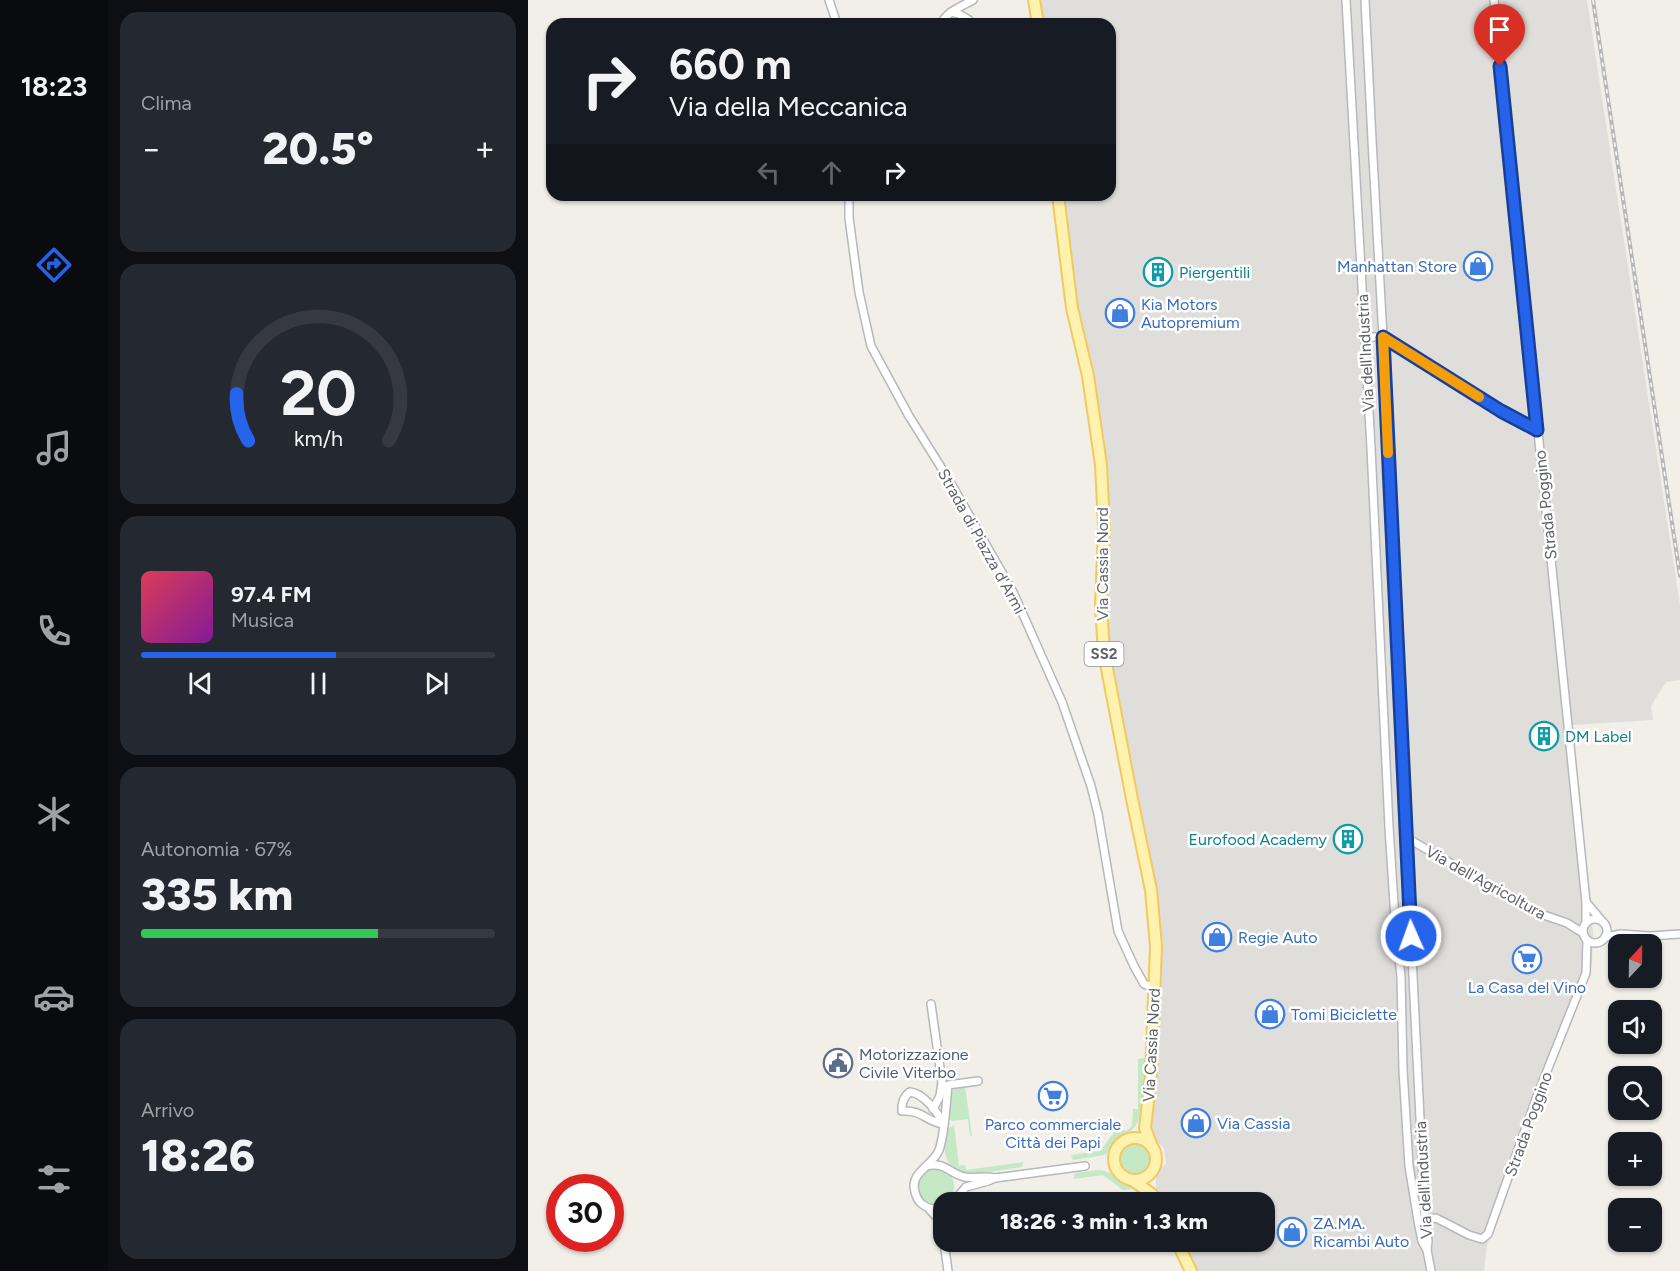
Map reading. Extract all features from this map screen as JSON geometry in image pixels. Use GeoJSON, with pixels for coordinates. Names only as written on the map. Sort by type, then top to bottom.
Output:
{"type":"FeatureCollection","features":[{"type":"Feature","properties":{"kind":"main road"},"geometry":{"type":"LineString","coordinates":[[1034,0],[1037,18]]}},
{"type":"Feature","properties":{"kind":"main road","name":"Via Cassia Nord"},"geometry":{"type":"LineString","coordinates":[[1059,201],[1072,308],[1088,376],[1101,465],[1104,526],[1101,606],[1104,653],[1151,890],[1156,946],[1151,1077],[1145,1128],[1152,1147]]}},
{"type":"Feature","properties":{"kind":"main road","name":"Via Cassia Nord"},"geometry":{"type":"LineString","coordinates":[[1128,1139],[1135,1132],[1146,1111]]}},
{"type":"Feature","properties":{"kind":"main road"},"geometry":{"type":"LineString","coordinates":[[1128,1139],[1141,1139],[1152,1147]]}},
{"type":"Feature","properties":{"kind":"main road","name":"SS2"},"geometry":{"type":"LineString","coordinates":[[1128,1139],[1117,1147],[1114,1160],[1118,1173],[1147,1192]]}},
{"type":"Feature","properties":{"kind":"main road","name":"SS2"},"geometry":{"type":"LineString","coordinates":[[1152,1147],[1156,1155],[1155,1192]]}},
{"type":"Feature","properties":{"kind":"main road"},"geometry":{"type":"LineString","coordinates":[[1131,1180],[1145,1178],[1155,1168]]}},
{"type":"Feature","properties":{"kind":"main road"},"geometry":{"type":"LineString","coordinates":[[1182,1252],[1191,1271]]}},
{"type":"Feature","properties":{"kind":"street"},"geometry":{"type":"LineString","coordinates":[[829,0],[835,18]]}},
{"type":"Feature","properties":{"kind":"street"},"geometry":{"type":"LineString","coordinates":[[944,18],[973,0]]}},
{"type":"Feature","properties":{"kind":"street","name":"Via dell'Industria"},"geometry":{"type":"LineString","coordinates":[[1346,0],[1389,827],[1401,977],[1403,1070],[1409,1166],[1428,1241],[1427,1250],[1431,1271]]}},
{"type":"Feature","properties":{"kind":"street","name":"Via dell'Industria"},"geometry":{"type":"LineString","coordinates":[[1365,0],[1407,838],[1421,1220]]}},
{"type":"Feature","properties":{"kind":"street","name":"Strada Poggino"},"geometry":{"type":"LineString","coordinates":[[1421,1220],[1436,1218],[1482,1239],[1488,1234],[1539,1091],[1586,973],[1586,902],[1494,0]]}},
{"type":"Feature","properties":{"kind":"street"},"geometry":{"type":"LineString","coordinates":[[951,12],[966,18]]}},
{"type":"Feature","properties":{"kind":"street","name":"Strada di Piazza d'Armi"},"geometry":{"type":"LineString","coordinates":[[849,201],[849,218],[859,292],[871,346],[909,416],[949,480],[1013,592],[1062,702],[1091,786],[1098,814],[1118,931],[1144,984],[1154,988]]}},
{"type":"Feature","properties":{"kind":"street"},"geometry":{"type":"LineString","coordinates":[[1364,337],[1383,337],[1501,411],[1537,430]]}},
{"type":"Feature","properties":{"kind":"street","name":"Via dell'Agricoltura"},"geometry":{"type":"LineString","coordinates":[[1407,838],[1521,904],[1585,930]]}},
{"type":"Feature","properties":{"kind":"street"},"geometry":{"type":"LineString","coordinates":[[1586,902],[1603,923],[1607,934],[1605,938]]}},
{"type":"Feature","properties":{"kind":"street"},"geometry":{"type":"LineString","coordinates":[[1608,937],[1595,943],[1585,930],[1593,919],[1621,934]]}},
{"type":"Feature","properties":{"kind":"street"},"geometry":{"type":"LineString","coordinates":[[1662,935],[1680,934]]}},
{"type":"Feature","properties":{"kind":"street"},"geometry":{"type":"LineString","coordinates":[[931,1004],[942,1082],[940,1096],[933,1109]]}},
{"type":"Feature","properties":{"kind":"street"},"geometry":{"type":"LineString","coordinates":[[933,1212],[918,1200],[914,1188],[917,1175],[935,1157],[940,1147],[948,1085],[978,1081]]}},
{"type":"Feature","properties":{"kind":"street"},"geometry":{"type":"LineString","coordinates":[[910,1092],[916,1093],[933,1109],[943,1124],[936,1123],[916,1112],[902,1112],[905,1096],[910,1092]]}},
{"type":"Feature","properties":{"kind":"street"},"geometry":{"type":"LineString","coordinates":[[940,1147],[958,1182],[956,1192]]}},
{"type":"Feature","properties":{"kind":"street"},"geometry":{"type":"LineString","coordinates":[[926,1167],[939,1165],[964,1177],[991,1176],[995,1178]]}},
{"type":"Feature","properties":{"kind":"street"},"geometry":{"type":"LineString","coordinates":[[961,1192],[966,1187],[995,1178],[1085,1166]]}},
{"type":"Feature","properties":{"kind":"street"},"geometry":{"type":"LineString","coordinates":[[928,1208],[933,1209]]}},
{"type":"Feature","properties":{"kind":"street"},"geometry":{"type":"LineString","coordinates":[[946,1252],[948,1271]]}},
{"type":"Feature","properties":{"kind":"shaded area"},"geometry":{"type":"Polygon","coordinates":[[[1039,0],[1587,0],[1680,605],[1680,680],[1666,682],[1651,706],[1653,720],[1572,725],[1593,933],[1592,963],[1541,1094],[1487,1245],[1484,1271],[1196,1271],[1187,1252],[1275,1252],[1275,1192],[1158,1192],[1156,1188],[1156,1177],[1166,1164],[1164,1148],[1153,1138],[1150,1122],[1156,1088],[1161,945],[1107,645],[1104,591],[1107,515],[1076,311],[1063,201],[1116,201],[1116,18],[1041,18],[1039,0]]]}},
{"type":"Feature","properties":{"kind":"green space"},"geometry":{"type":"Polygon","coordinates":[[[1138,1059],[1148,1059],[1138,1122],[1132,1130],[1117,1138],[1104,1155],[1073,1160],[1071,1155],[1100,1151],[1116,1130],[1126,1131],[1132,1126],[1133,1109],[1138,1109],[1138,1059]]]}},
{"type":"Feature","properties":{"kind":"green space"},"geometry":{"type":"Polygon","coordinates":[[[965,1086],[972,1136],[970,1136],[968,1119],[952,1121],[947,1118],[951,1093],[965,1086]]]}},
{"type":"Feature","properties":{"kind":"green space"},"geometry":{"type":"Polygon","coordinates":[[[954,1125],[959,1166],[965,1165],[966,1170],[1023,1162],[1022,1167],[968,1175],[960,1172],[946,1158],[944,1145],[946,1130],[954,1125]]]}},
{"type":"Feature","properties":{"kind":"green space"},"geometry":{"type":"Polygon","coordinates":[[[1135,1142],[1148,1147],[1153,1160],[1148,1173],[1135,1178],[1122,1173],[1117,1160],[1122,1147],[1135,1142]]]}},
{"type":"Feature","properties":{"kind":"green space"},"geometry":{"type":"Polygon","coordinates":[[[936,1168],[943,1170],[952,1179],[954,1186],[952,1192],[933,1192],[933,1203],[920,1193],[918,1186],[920,1179],[929,1170],[936,1168]]]}},
{"type":"Feature","properties":{"kind":"green space"},"geometry":{"type":"Polygon","coordinates":[[[1098,1170],[1107,1172],[1143,1192],[1136,1189],[1123,1190],[1103,1175],[1074,1179],[1076,1173],[1098,1170]]]}},
{"type":"Feature","properties":{"kind":"railway"},"geometry":{"type":"LineString","coordinates":[[1593,0],[1680,576]]}},
{"type":"Feature","properties":{"kind":"slow traffic"},"geometry":{"type":"LineString","coordinates":[[1388,453],[1383,337],[1479,397]]}},
{"type":"Feature","properties":{"kind":"place","name":"Manhattan Store"},"geometry":{"type":"Point","coordinates":[1478,266]}},
{"type":"Feature","properties":{"kind":"place","name":"Piergentili"},"geometry":{"type":"Point","coordinates":[1158,272]}},
{"type":"Feature","properties":{"kind":"place","name":"Kia Motors Autopremium"},"geometry":{"type":"Point","coordinates":[1120,313]}},
{"type":"Feature","properties":{"kind":"place","name":"DM Label"},"geometry":{"type":"Point","coordinates":[1544,736]}},
{"type":"Feature","properties":{"kind":"place","name":"Eurofood Academy"},"geometry":{"type":"Point","coordinates":[1348,839]}},
{"type":"Feature","properties":{"kind":"place","name":"Regie Auto"},"geometry":{"type":"Point","coordinates":[1217,937]}},
{"type":"Feature","properties":{"kind":"place","name":"La Casa del Vino"},"geometry":{"type":"Point","coordinates":[1527,959]}},
{"type":"Feature","properties":{"kind":"place","name":"Tomi Biciclette"},"geometry":{"type":"Point","coordinates":[1270,1014]}},
{"type":"Feature","properties":{"kind":"place","name":"Motorizzazione Civile Viterbo"},"geometry":{"type":"Point","coordinates":[838,1063]}},
{"type":"Feature","properties":{"kind":"place","name":"Parco commerciale Città dei Papi"},"geometry":{"type":"Point","coordinates":[1053,1096]}},
{"type":"Feature","properties":{"kind":"place","name":"Via Cassia"},"geometry":{"type":"Point","coordinates":[1196,1123]}},
{"type":"Feature","properties":{"kind":"place","name":"ZA.MA. Ricambi Auto"},"geometry":{"type":"Point","coordinates":[1292,1232]}},
{"type":"Feature","properties":{"kind":"route"},"geometry":{"type":"LineString","coordinates":[[1411,936],[1383,337],[1501,411],[1537,430],[1500,66]]}}]}
